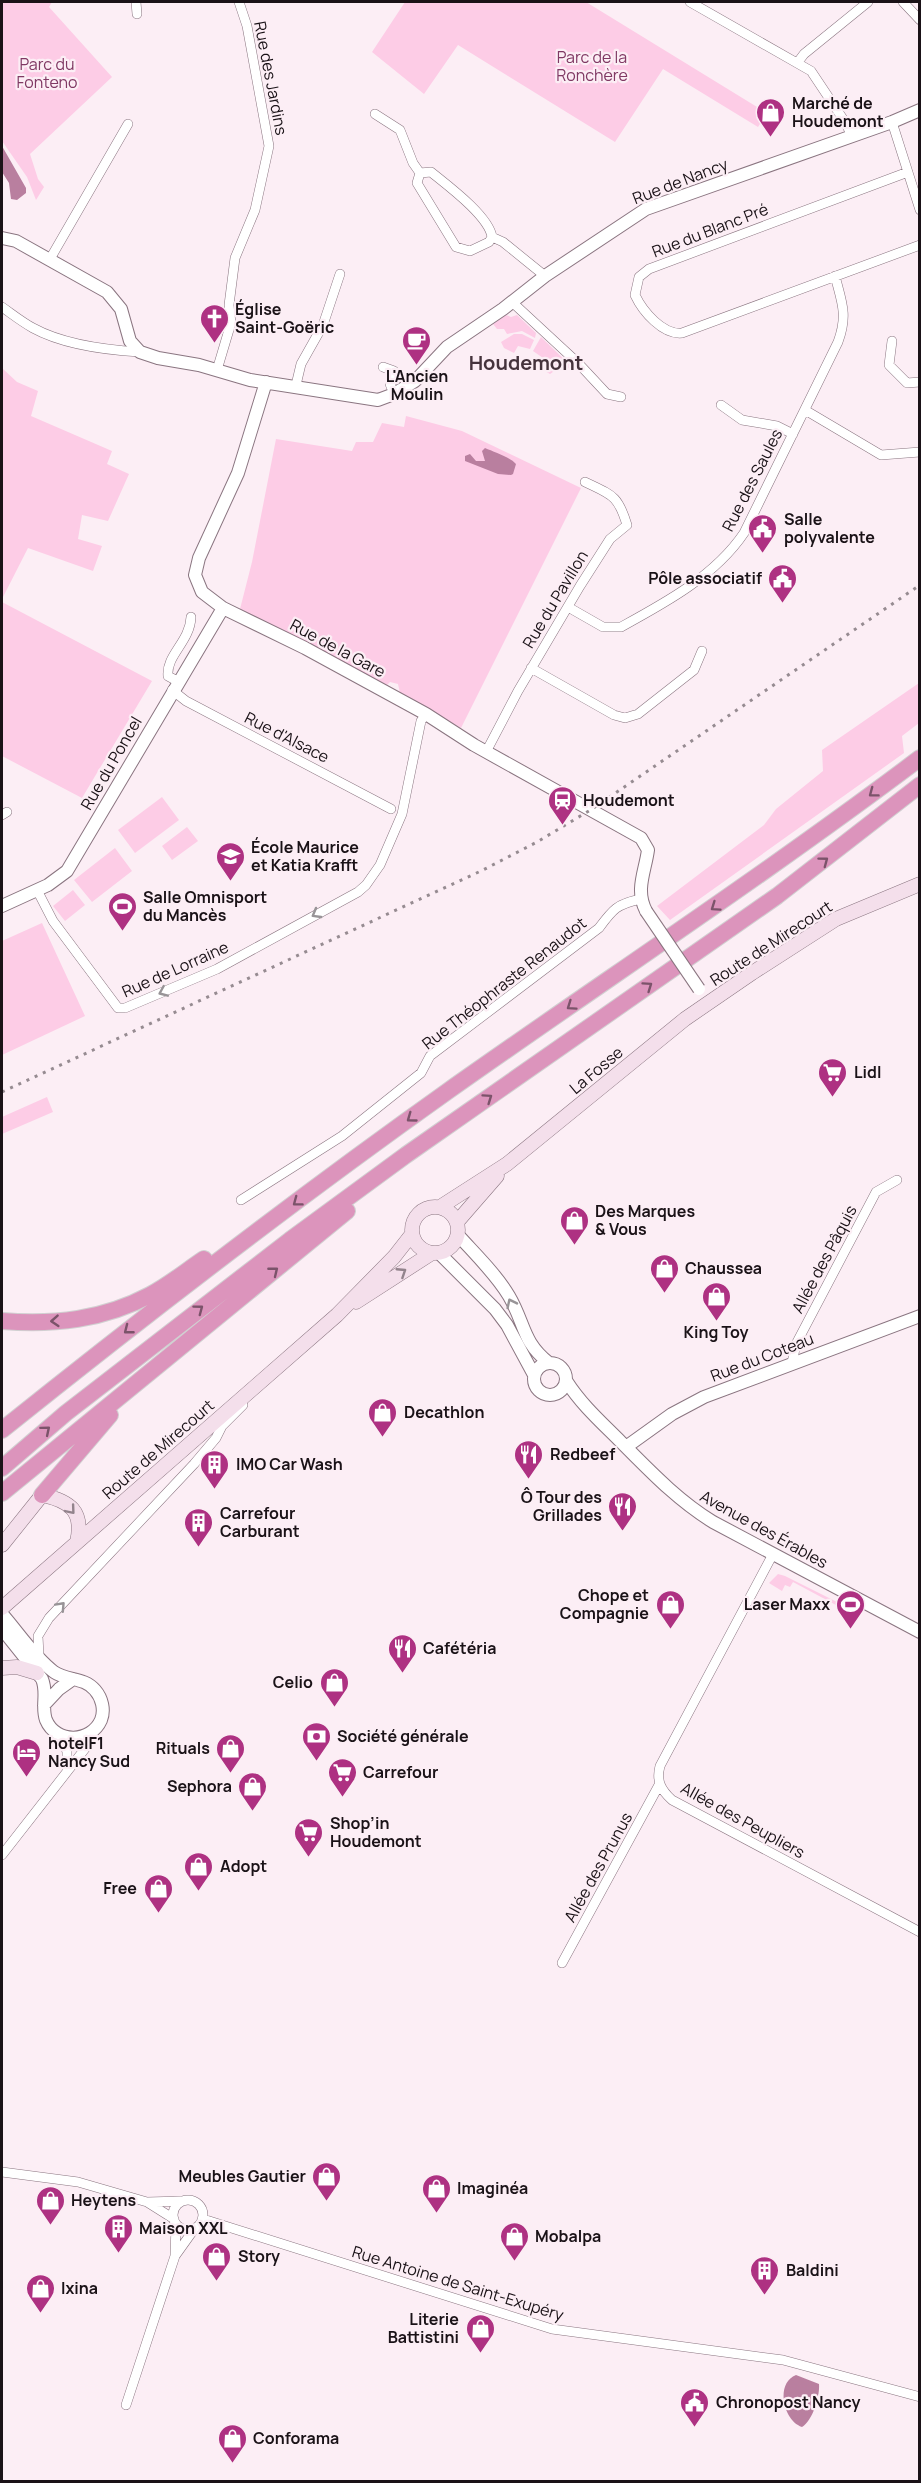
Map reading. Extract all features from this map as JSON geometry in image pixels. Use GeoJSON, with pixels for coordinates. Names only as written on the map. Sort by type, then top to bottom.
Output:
{"type":"FeatureCollection","features":[{"type":"Feature","properties":{"kind":"highway"},"geometry":{"type":"LineString","coordinates":[[2,1430],[241,1243],[438,1099],[762,874],[920,758]]}},
{"type":"Feature","properties":{"kind":"highway"},"geometry":{"type":"LineString","coordinates":[[2,1468],[66,1413],[186,1319],[406,1155],[777,896],[920,785]]}},
{"type":"Feature","properties":{"kind":"highway"},"geometry":{"type":"LineString","coordinates":[[2,1493],[362,1199],[406,1155]]}},
{"type":"Feature","properties":{"kind":"highway"},"geometry":{"type":"LineString","coordinates":[[2,1321],[51,1322],[87,1319],[117,1310],[151,1294],[218,1249],[241,1243]]}},
{"type":"Feature","properties":{"kind":"highway"},"geometry":{"type":"LineString","coordinates":[[42,1495],[104,1421],[196,1335]]}},
{"type":"Feature","properties":{"kind":"main road","name":"Route de Mirecourt"},"geometry":{"type":"LineString","coordinates":[[708,1003],[836,919],[920,884]]}},
{"type":"Feature","properties":{"kind":"main road","name":"La Fosse"},"geometry":{"type":"LineString","coordinates":[[440,1207],[507,1164],[708,1003]]}},
{"type":"Feature","properties":{"kind":"main road","name":"La Fosse"},"geometry":{"type":"LineString","coordinates":[[457,1228],[507,1164]]}},
{"type":"Feature","properties":{"kind":"main road"},"geometry":{"type":"LineString","coordinates":[[440,1207],[450,1212],[457,1228],[451,1246],[436,1253],[421,1249],[412,1234],[413,1221],[427,1208],[440,1207]]}},
{"type":"Feature","properties":{"kind":"main road","name":"Route de Mirecourt"},"geometry":{"type":"LineString","coordinates":[[2,1616],[26,1587],[337,1316],[394,1257],[412,1234]]}},
{"type":"Feature","properties":{"kind":"main road","name":"Route de Mirecourt"},"geometry":{"type":"LineString","coordinates":[[337,1316],[436,1253]]}},
{"type":"Feature","properties":{"kind":"main road"},"geometry":{"type":"LineString","coordinates":[[2,1545],[42,1495],[58,1498],[72,1508],[79,1522],[77,1542]]}},
{"type":"Feature","properties":{"kind":"main road"},"geometry":{"type":"LineString","coordinates":[[2,1668],[17,1667],[38,1673]]}},
{"type":"Feature","properties":{"kind":"street"},"geometry":{"type":"LineString","coordinates":[[136,2],[138,14]]}},
{"type":"Feature","properties":{"kind":"street","name":"Rue des Jardins"},"geometry":{"type":"LineString","coordinates":[[217,370],[231,323],[229,305],[235,258],[255,210],[269,146],[247,26],[239,2]]}},
{"type":"Feature","properties":{"kind":"street"},"geometry":{"type":"LineString","coordinates":[[690,2],[798,62],[815,76],[852,136]]}},
{"type":"Feature","properties":{"kind":"street"},"geometry":{"type":"LineString","coordinates":[[798,62],[804,54],[868,2]]}},
{"type":"Feature","properties":{"kind":"street"},"geometry":{"type":"LineString","coordinates":[[903,2],[920,20]]}},
{"type":"Feature","properties":{"kind":"street","name":"Rue de Nancy"},"geometry":{"type":"LineString","coordinates":[[394,394],[423,375],[447,347],[545,276],[646,209],[920,110]]}},
{"type":"Feature","properties":{"kind":"street"},"geometry":{"type":"LineString","coordinates":[[375,114],[400,130],[413,163],[420,173]]}},
{"type":"Feature","properties":{"kind":"street"},"geometry":{"type":"LineString","coordinates":[[892,122],[920,210]]}},
{"type":"Feature","properties":{"kind":"street"},"geometry":{"type":"LineString","coordinates":[[50,259],[128,124]]}},
{"type":"Feature","properties":{"kind":"street"},"geometry":{"type":"LineString","coordinates":[[420,173],[431,172],[441,180],[485,222],[492,237],[503,242],[545,276]]}},
{"type":"Feature","properties":{"kind":"street","name":"Rue du Blanc Pré"},"geometry":{"type":"LineString","coordinates":[[908,172],[649,269],[639,278],[635,290],[638,301],[662,328],[675,334],[682,333],[920,245]]}},
{"type":"Feature","properties":{"kind":"street"},"geometry":{"type":"LineString","coordinates":[[420,173],[417,183],[456,247],[470,251],[489,242],[492,237]]}},
{"type":"Feature","properties":{"kind":"street"},"geometry":{"type":"LineString","coordinates":[[2,238],[16,241],[50,259],[113,297],[121,309],[130,340],[140,352]]}},
{"type":"Feature","properties":{"kind":"street"},"geometry":{"type":"LineString","coordinates":[[296,386],[301,364],[323,325],[340,274]]}},
{"type":"Feature","properties":{"kind":"street","name":"Rue des Saules"},"geometry":{"type":"LineString","coordinates":[[568,607],[603,627],[621,627],[710,572],[731,551],[744,533],[844,326],[844,311],[835,276]]}},
{"type":"Feature","properties":{"kind":"street"},"geometry":{"type":"LineString","coordinates":[[512,302],[579,364],[607,394],[621,397]]}},
{"type":"Feature","properties":{"kind":"street"},"geometry":{"type":"LineString","coordinates":[[2,307],[35,329],[85,344],[111,350],[140,352],[266,382],[370,400],[394,394],[390,384],[394,371],[383,367]]}},
{"type":"Feature","properties":{"kind":"street"},"geometry":{"type":"LineString","coordinates":[[892,341],[889,365],[907,383],[920,382]]}},
{"type":"Feature","properties":{"kind":"street","name":"Rue de la Gare"},"geometry":{"type":"LineString","coordinates":[[266,382],[238,472],[196,569],[196,579],[202,592],[223,608],[335,664],[426,714],[486,752],[644,840],[648,850],[641,884],[643,905]]}},
{"type":"Feature","properties":{"kind":"street"},"geometry":{"type":"LineString","coordinates":[[721,405],[742,420],[777,426],[793,434]]}},
{"type":"Feature","properties":{"kind":"street"},"geometry":{"type":"LineString","coordinates":[[805,410],[880,455],[920,452]]}},
{"type":"Feature","properties":{"kind":"street","name":"Rue du Pavillon"},"geometry":{"type":"LineString","coordinates":[[486,752],[531,668],[610,538],[627,525],[623,510],[615,497],[585,482]]}},
{"type":"Feature","properties":{"kind":"street","name":"Rue du Poncel"},"geometry":{"type":"LineString","coordinates":[[2,906],[55,881],[67,871],[223,608]]}},
{"type":"Feature","properties":{"kind":"street"},"geometry":{"type":"LineString","coordinates":[[175,686],[168,676],[168,667],[190,630],[191,617]]}},
{"type":"Feature","properties":{"kind":"street"},"geometry":{"type":"LineString","coordinates":[[531,668],[614,715],[625,718],[638,714],[694,670],[702,651]]}},
{"type":"Feature","properties":{"kind":"street","name":"Rue d'Alsace"},"geometry":{"type":"LineString","coordinates":[[175,686],[186,701],[391,809]]}},
{"type":"Feature","properties":{"kind":"street","name":"Rue de Lorraine"},"geometry":{"type":"LineString","coordinates":[[37,890],[53,921],[121,1009],[217,969],[358,892],[366,885],[380,865],[402,814],[421,721],[426,714]]}},
{"type":"Feature","properties":{"kind":"street","name":"Rue Théophraste Renaudot"},"geometry":{"type":"LineString","coordinates":[[241,1200],[342,1136],[421,1073],[430,1056],[599,928],[612,910],[624,903],[643,905]]}},
{"type":"Feature","properties":{"kind":"street"},"geometry":{"type":"LineString","coordinates":[[643,905],[708,1003]]}},
{"type":"Feature","properties":{"kind":"street","name":"Allée des Pâquis"},"geometry":{"type":"LineString","coordinates":[[792,1363],[796,1344],[876,1192],[897,1180]]}},
{"type":"Feature","properties":{"kind":"street"},"geometry":{"type":"LineString","coordinates":[[457,1228],[501,1285],[514,1306],[531,1347],[549,1363]]}},
{"type":"Feature","properties":{"kind":"street"},"geometry":{"type":"LineString","coordinates":[[436,1253],[495,1309],[507,1325],[534,1375],[534,1384],[539,1392],[548,1396],[555,1395],[561,1392],[567,1382],[564,1370],[557,1364],[549,1363],[540,1366],[534,1375]]}},
{"type":"Feature","properties":{"kind":"street","name":"Rue du Coteau"},"geometry":{"type":"LineString","coordinates":[[626,1447],[648,1430],[696,1401],[920,1316]]}},
{"type":"Feature","properties":{"kind":"street","name":"Avenue des Érables"},"geometry":{"type":"LineString","coordinates":[[567,1382],[585,1406],[668,1490],[688,1506],[920,1632]]}},
{"type":"Feature","properties":{"kind":"street"},"geometry":{"type":"LineString","coordinates":[[39,1656],[38,1636],[49,1618],[194,1464],[216,1438],[222,1426],[248,1400],[257,1384]]}},
{"type":"Feature","properties":{"kind":"street","name":"Avenue des Érables"},"geometry":{"type":"LineString","coordinates":[[555,1395],[585,1406]]}},
{"type":"Feature","properties":{"kind":"street","name":"Allée des Peupliers"},"geometry":{"type":"LineString","coordinates":[[773,1554],[660,1766],[659,1785],[672,1800],[920,1932]]}},
{"type":"Feature","properties":{"kind":"street"},"geometry":{"type":"LineString","coordinates":[[2,1616],[57,1674],[88,1684],[100,1697],[102,1715],[93,1731],[91,1741],[2,1855]]}},
{"type":"Feature","properties":{"kind":"street"},"geometry":{"type":"LineString","coordinates":[[2,1616],[44,1684],[44,1705],[47,1720],[53,1729],[62,1735],[82,1737],[93,1731]]}},
{"type":"Feature","properties":{"kind":"street"},"geometry":{"type":"LineString","coordinates":[[44,1705],[58,1689],[73,1679]]}},
{"type":"Feature","properties":{"kind":"street"},"geometry":{"type":"LineString","coordinates":[[62,1735],[67,1752],[67,1769]]}},
{"type":"Feature","properties":{"kind":"street","name":"Allée des Prunus"},"geometry":{"type":"LineString","coordinates":[[562,1963],[659,1785]]}},
{"type":"Feature","properties":{"kind":"street"},"geometry":{"type":"LineString","coordinates":[[2,2172],[78,2182],[147,2202],[189,2200],[198,2203],[203,2211],[203,2219],[175,2256],[126,2405]]}},
{"type":"Feature","properties":{"kind":"street"},"geometry":{"type":"LineString","coordinates":[[175,2256],[175,2209],[182,2201]]}},
{"type":"Feature","properties":{"kind":"street"},"geometry":{"type":"LineString","coordinates":[[147,2202],[186,2229],[195,2228]]}},
{"type":"Feature","properties":{"kind":"street","name":"Rue Antoine de Saint-Exupéry"},"geometry":{"type":"LineString","coordinates":[[203,2219],[552,2329],[783,2360],[920,2397]]}},
{"type":"Feature","properties":{"kind":"green space","name":"Parc du Fonteno"},"geometry":{"type":"Polygon","coordinates":[[[2,2],[52,2],[49,7],[112,77],[30,154],[38,179],[44,187],[36,200],[27,177],[2,141],[2,2]]]}},
{"type":"Feature","properties":{"kind":"green space","name":"Parc de la Ronchère"},"geometry":{"type":"Polygon","coordinates":[[[405,2],[586,2],[767,113],[758,127],[663,69],[615,142],[458,45],[424,94],[372,52],[405,2]]]}},
{"type":"Feature","properties":{"kind":"green space"},"geometry":{"type":"Polygon","coordinates":[[[506,315],[511,317],[517,315],[536,333],[535,338],[522,331],[507,334],[504,329],[497,329],[493,324],[506,315]]]}},
{"type":"Feature","properties":{"kind":"green space"},"geometry":{"type":"Polygon","coordinates":[[[514,334],[522,334],[534,340],[530,349],[518,346],[514,353],[504,348],[501,342],[514,334]]]}},
{"type":"Feature","properties":{"kind":"green space"},"geometry":{"type":"Polygon","coordinates":[[[541,337],[574,369],[560,367],[550,374],[538,367],[543,358],[533,351],[541,337]]]}},
{"type":"Feature","properties":{"kind":"green space"},"geometry":{"type":"Polygon","coordinates":[[[2,368],[17,382],[38,391],[31,416],[112,451],[107,464],[129,474],[108,521],[82,515],[78,539],[102,546],[93,571],[28,548],[2,599],[2,368]]]}},
{"type":"Feature","properties":{"kind":"green space"},"geometry":{"type":"Polygon","coordinates":[[[406,416],[462,431],[581,488],[461,728],[400,693],[398,684],[390,682],[387,685],[240,609],[252,562],[276,439],[352,451],[356,442],[373,442],[382,423],[404,427],[406,416]]]}},
{"type":"Feature","properties":{"kind":"green space"},"geometry":{"type":"Polygon","coordinates":[[[2,602],[152,681],[82,798],[2,756],[2,602]]]}},
{"type":"Feature","properties":{"kind":"green space"},"geometry":{"type":"Polygon","coordinates":[[[919,683],[919,723],[902,736],[904,753],[670,920],[657,906],[764,825],[776,809],[823,771],[822,750],[919,683]]]}},
{"type":"Feature","properties":{"kind":"green space"},"geometry":{"type":"Polygon","coordinates":[[[162,797],[179,820],[135,853],[118,830],[162,797]]]}},
{"type":"Feature","properties":{"kind":"green space"},"geometry":{"type":"Polygon","coordinates":[[[187,827],[198,841],[172,860],[162,846],[187,827]]]}},
{"type":"Feature","properties":{"kind":"green space"},"geometry":{"type":"Polygon","coordinates":[[[115,848],[132,871],[92,902],[74,880],[115,848]]]}},
{"type":"Feature","properties":{"kind":"green space"},"geometry":{"type":"Polygon","coordinates":[[[73,890],[85,905],[65,921],[53,906],[73,890]]]}},
{"type":"Feature","properties":{"kind":"green space"},"geometry":{"type":"Polygon","coordinates":[[[42,923],[85,1016],[2,1055],[2,941],[42,923]]]}},
{"type":"Feature","properties":{"kind":"green space"},"geometry":{"type":"Polygon","coordinates":[[[47,1097],[53,1112],[2,1134],[2,1117],[47,1097]]]}},
{"type":"Feature","properties":{"kind":"green space"},"geometry":{"type":"Polygon","coordinates":[[[778,1574],[851,1609],[849,1612],[793,1582],[790,1587],[785,1585],[782,1591],[769,1583],[778,1574]]]}},
{"type":"Feature","properties":{"kind":"shaded area"},"geometry":{"type":"Polygon","coordinates":[[[2,146],[26,188],[26,193],[17,200],[11,199],[9,183],[2,172],[2,146]]]}},
{"type":"Feature","properties":{"kind":"shaded area"},"geometry":{"type":"Polygon","coordinates":[[[485,448],[513,461],[516,464],[513,474],[498,474],[465,461],[465,456],[470,454],[476,461],[485,461],[482,451],[485,448]]]}},
{"type":"Feature","properties":{"kind":"shaded area"},"geometry":{"type":"Polygon","coordinates":[[[796,2375],[819,2384],[815,2407],[802,2427],[790,2417],[784,2402],[785,2386],[789,2379],[796,2375]]]}},
{"type":"Feature","properties":{"kind":"railway"},"geometry":{"type":"LineString","coordinates":[[2,1092],[483,870],[537,842],[592,809],[920,585]]}},
{"type":"Feature","properties":{"kind":"place","name":"Marché de Houdemont"},"geometry":{"type":"Point","coordinates":[771,138]}},
{"type":"Feature","properties":{"kind":"place","name":"Église Saint-Goëric"},"geometry":{"type":"Point","coordinates":[214,344]}},
{"type":"Feature","properties":{"kind":"place","name":"L'Ancien Moulin"},"geometry":{"type":"Point","coordinates":[417,366]}},
{"type":"Feature","properties":{"kind":"place","name":"Salle polyvalente"},"geometry":{"type":"Point","coordinates":[763,554]}},
{"type":"Feature","properties":{"kind":"place","name":"Pôle associatif"},"geometry":{"type":"Point","coordinates":[783,604]}},
{"type":"Feature","properties":{"kind":"place","name":"Houdemont"},"geometry":{"type":"Point","coordinates":[562,826]}},
{"type":"Feature","properties":{"kind":"place","name":"École Maurice et Katia Krafft"},"geometry":{"type":"Point","coordinates":[230,882]}},
{"type":"Feature","properties":{"kind":"place","name":"Salle Omnisport du Mancès"},"geometry":{"type":"Point","coordinates":[122,932]}},
{"type":"Feature","properties":{"kind":"place","name":"Lidl"},"geometry":{"type":"Point","coordinates":[833,1098]}},
{"type":"Feature","properties":{"kind":"place","name":"Des Marques & Vous"},"geometry":{"type":"Point","coordinates":[574,1246]}},
{"type":"Feature","properties":{"kind":"place","name":"Chaussea"},"geometry":{"type":"Point","coordinates":[664,1294]}},
{"type":"Feature","properties":{"kind":"place","name":"King Toy"},"geometry":{"type":"Point","coordinates":[716,1322]}},
{"type":"Feature","properties":{"kind":"place","name":"Decathlon"},"geometry":{"type":"Point","coordinates":[383,1438]}},
{"type":"Feature","properties":{"kind":"place","name":"Redbeef"},"geometry":{"type":"Point","coordinates":[529,1480]}},
{"type":"Feature","properties":{"kind":"place","name":"IMO Car Wash"},"geometry":{"type":"Point","coordinates":[215,1490]}},
{"type":"Feature","properties":{"kind":"place","name":"Ô Tour des Grillades"},"geometry":{"type":"Point","coordinates":[623,1532]}},
{"type":"Feature","properties":{"kind":"place","name":"Carrefour Carburant"},"geometry":{"type":"Point","coordinates":[199,1548]}},
{"type":"Feature","properties":{"kind":"place","name":"Chope et Compagnie"},"geometry":{"type":"Point","coordinates":[670,1630]}},
{"type":"Feature","properties":{"kind":"place","name":"Laser Maxx"},"geometry":{"type":"Point","coordinates":[851,1630]}},
{"type":"Feature","properties":{"kind":"place","name":"Cafétéria"},"geometry":{"type":"Point","coordinates":[402,1674]}},
{"type":"Feature","properties":{"kind":"place","name":"Celio"},"geometry":{"type":"Point","coordinates":[334,1708]}},
{"type":"Feature","properties":{"kind":"place","name":"Société générale"},"geometry":{"type":"Point","coordinates":[316,1762]}},
{"type":"Feature","properties":{"kind":"place","name":"Rituals"},"geometry":{"type":"Point","coordinates":[231,1774]}},
{"type":"Feature","properties":{"kind":"place","name":"hotelF1 Nancy Sud"},"geometry":{"type":"Point","coordinates":[27,1778]}},
{"type":"Feature","properties":{"kind":"place","name":"Carrefour"},"geometry":{"type":"Point","coordinates":[342,1798]}},
{"type":"Feature","properties":{"kind":"place","name":"Sephora"},"geometry":{"type":"Point","coordinates":[253,1812]}},
{"type":"Feature","properties":{"kind":"place","name":"Shop’in Houdemont"},"geometry":{"type":"Point","coordinates":[309,1858]}},
{"type":"Feature","properties":{"kind":"place","name":"Adopt"},"geometry":{"type":"Point","coordinates":[199,1892]}},
{"type":"Feature","properties":{"kind":"place","name":"Free"},"geometry":{"type":"Point","coordinates":[158,1914]}},
{"type":"Feature","properties":{"kind":"place","name":"Meubles Gautier"},"geometry":{"type":"Point","coordinates":[327,2202]}},
{"type":"Feature","properties":{"kind":"place","name":"Imaginéa"},"geometry":{"type":"Point","coordinates":[436,2214]}},
{"type":"Feature","properties":{"kind":"place","name":"Heytens"},"geometry":{"type":"Point","coordinates":[50,2226]}},
{"type":"Feature","properties":{"kind":"place","name":"Maison XXL"},"geometry":{"type":"Point","coordinates":[118,2254]}},
{"type":"Feature","properties":{"kind":"place","name":"Mobalpa"},"geometry":{"type":"Point","coordinates":[514,2262]}},
{"type":"Feature","properties":{"kind":"place","name":"Story"},"geometry":{"type":"Point","coordinates":[217,2282]}},
{"type":"Feature","properties":{"kind":"place","name":"Baldini"},"geometry":{"type":"Point","coordinates":[765,2296]}},
{"type":"Feature","properties":{"kind":"place","name":"Ixina"},"geometry":{"type":"Point","coordinates":[40,2314]}},
{"type":"Feature","properties":{"kind":"place","name":"Literie Battistini"},"geometry":{"type":"Point","coordinates":[480,2354]}},
{"type":"Feature","properties":{"kind":"place","name":"Chronopost Nancy"},"geometry":{"type":"Point","coordinates":[695,2428]}},
{"type":"Feature","properties":{"kind":"place","name":"Conforama"},"geometry":{"type":"Point","coordinates":[232,2464]}},
{"type":"Feature","properties":{"kind":"district","name":"Houdemont"},"geometry":{"type":"Point","coordinates":[526,362]}}]}
